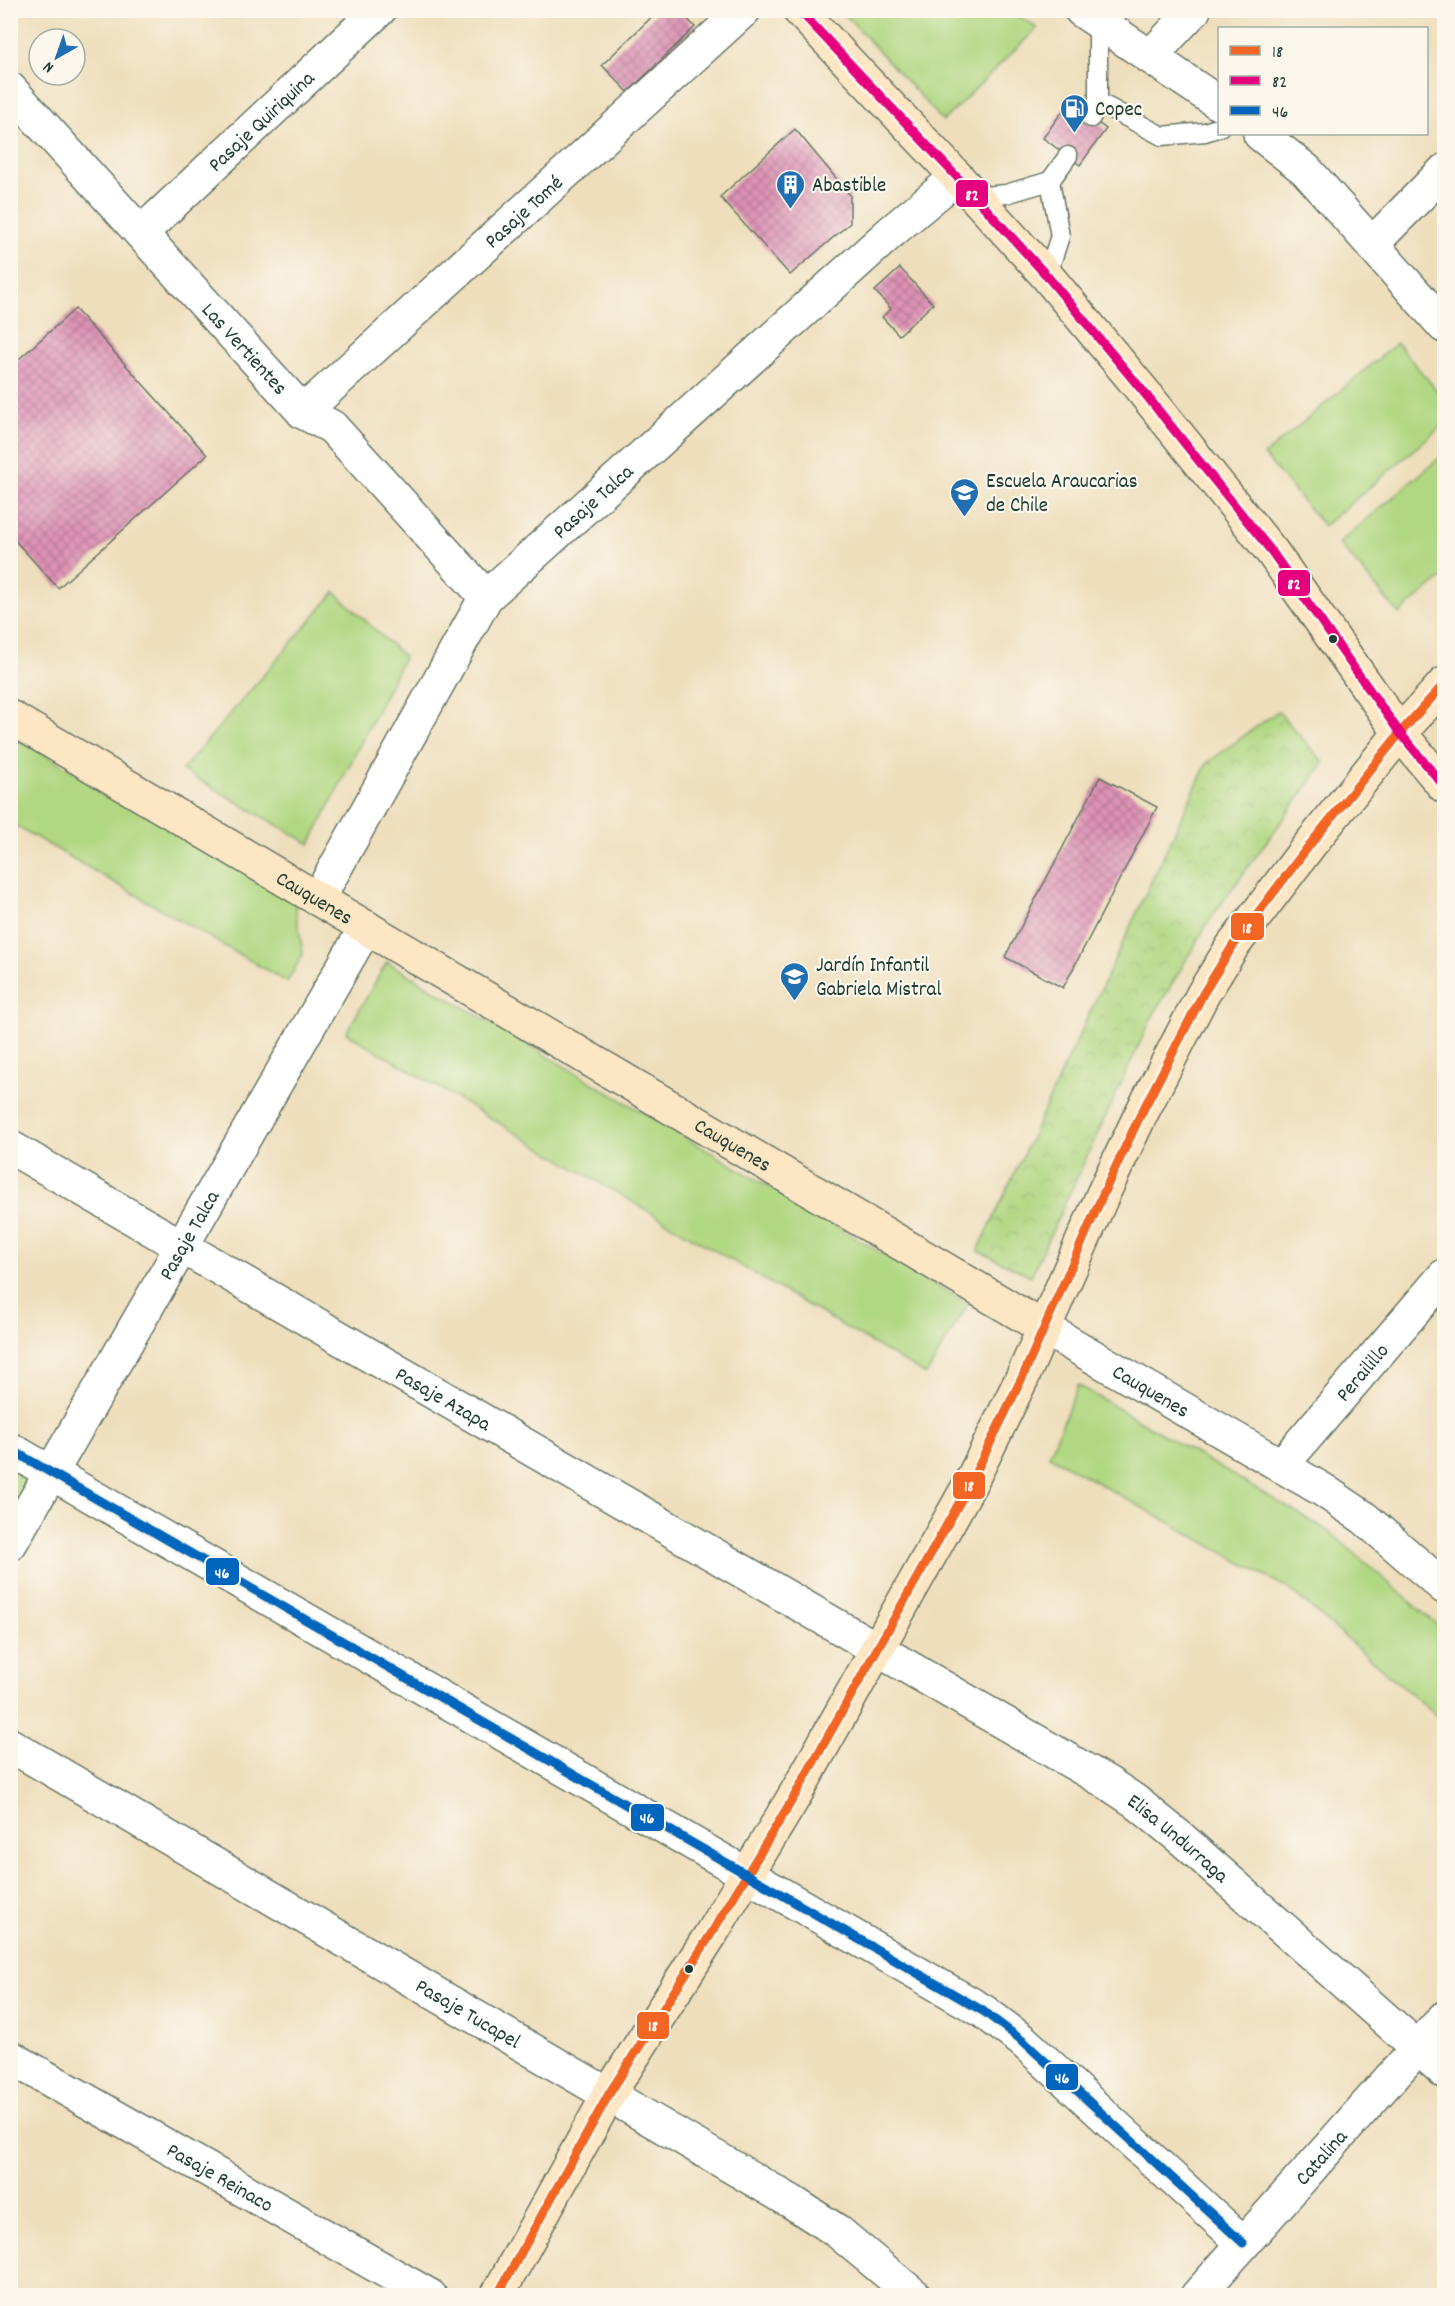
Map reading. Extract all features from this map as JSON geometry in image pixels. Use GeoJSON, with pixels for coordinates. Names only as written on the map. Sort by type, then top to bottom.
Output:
{"type":"FeatureCollection","features":[{"type":"Feature","properties":{"kind":"street","name":"Pasaje Quiriquina"},"geometry":{"type":"LineString","coordinates":[[141,233],[379,10]]}},
{"type":"Feature","properties":{"kind":"street","name":"Pasaje Tomé"},"geometry":{"type":"LineString","coordinates":[[303,412],[744,10]]}},
{"type":"Feature","properties":{"kind":"street"},"geometry":{"type":"LineString","coordinates":[[799,10],[1047,276],[1142,390],[1272,552],[1400,733],[1444,786]]}},
{"type":"Feature","properties":{"kind":"street"},"geometry":{"type":"LineString","coordinates":[[1150,57],[1194,10]]}},
{"type":"Feature","properties":{"kind":"street"},"geometry":{"type":"LineString","coordinates":[[1089,16],[1218,103]]}},
{"type":"Feature","properties":{"kind":"street","name":"Las Vertientes"},"geometry":{"type":"LineString","coordinates":[[10,89],[303,412],[332,428],[486,597]]}},
{"type":"Feature","properties":{"kind":"street"},"geometry":{"type":"LineString","coordinates":[[1261,135],[1306,170],[1373,243],[1444,326]]}},
{"type":"Feature","properties":{"kind":"street"},"geometry":{"type":"LineString","coordinates":[[1373,243],[1444,171]]}},
{"type":"Feature","properties":{"kind":"street","name":"Pasaje Talca"},"geometry":{"type":"LineString","coordinates":[[318,899],[486,597],[891,232],[966,187]]}},
{"type":"Feature","properties":{"kind":"street"},"geometry":{"type":"LineString","coordinates":[[497,2295],[609,2094],[748,1874],[795,1795],[971,1482],[998,1429],[1114,1171],[1203,994],[1232,947],[1269,898],[1400,733],[1444,684]]}},
{"type":"Feature","properties":{"kind":"street","name":"Cauquenes"},"geometry":{"type":"LineString","coordinates":[[10,717],[1044,1328],[1323,1490],[1363,1517],[1444,1587]]}},
{"type":"Feature","properties":{"kind":"street","name":"Pasaje Talca"},"geometry":{"type":"LineString","coordinates":[[10,1544],[366,927]]}},
{"type":"Feature","properties":{"kind":"street","name":"Pasaje Azapa"},"geometry":{"type":"LineString","coordinates":[[10,1147],[877,1650]]}},
{"type":"Feature","properties":{"kind":"street","name":"Perailillo"},"geometry":{"type":"LineString","coordinates":[[1281,1466],[1444,1276]]}},
{"type":"Feature","properties":{"kind":"street"},"geometry":{"type":"LineString","coordinates":[[10,1449],[958,1995],[1023,2041],[1244,2243]]}},
{"type":"Feature","properties":{"kind":"street","name":"Elisa Undurraga"},"geometry":{"type":"LineString","coordinates":[[877,1650],[1079,1766],[1135,1801],[1183,1839],[1444,2071]]}},
{"type":"Feature","properties":{"kind":"street","name":"Pasaje Tucapel"},"geometry":{"type":"LineString","coordinates":[[10,1745],[609,2094],[837,2231],[915,2295]]}},
{"type":"Feature","properties":{"kind":"street","name":"Catalina"},"geometry":{"type":"LineString","coordinates":[[1197,2295],[1444,2018]]}},
{"type":"Feature","properties":{"kind":"street","name":"Pasaje Reinaco"},"geometry":{"type":"LineString","coordinates":[[10,2057],[430,2295]]}},
{"type":"Feature","properties":{"kind":"lane"},"geometry":{"type":"LineString","coordinates":[[1089,16],[1095,110],[1162,136],[1205,132],[1218,128]]}},
{"type":"Feature","properties":{"kind":"lane"},"geometry":{"type":"LineString","coordinates":[[966,187],[1006,194],[1050,181],[1068,156]]}},
{"type":"Feature","properties":{"kind":"lane"},"geometry":{"type":"LineString","coordinates":[[1047,276],[1060,236],[1050,181]]}},
{"type":"Feature","properties":{"kind":"green space"},"geometry":{"type":"Polygon","coordinates":[[[842,11],[1011,11],[1037,28],[943,121],[842,11]]]}},
{"type":"Feature","properties":{"kind":"green space"},"geometry":{"type":"Polygon","coordinates":[[[1397,343],[1444,399],[1444,424],[1324,526],[1264,455],[1397,343]]]}},
{"type":"Feature","properties":{"kind":"green space"},"geometry":{"type":"Polygon","coordinates":[[[1444,454],[1444,576],[1399,614],[1339,543],[1444,454]]]}},
{"type":"Feature","properties":{"kind":"green space"},"geometry":{"type":"Polygon","coordinates":[[[335,592],[404,657],[310,844],[182,770],[335,592]]]}},
{"type":"Feature","properties":{"kind":"green space"},"geometry":{"type":"Polygon","coordinates":[[[1278,711],[1324,763],[1211,918],[1151,1019],[1031,1276],[978,1251],[1207,763],[1278,711]]]}},
{"type":"Feature","properties":{"kind":"green space"},"geometry":{"type":"Polygon","coordinates":[[[11,735],[294,899],[303,954],[287,982],[11,823],[11,735]]]}},
{"type":"Feature","properties":{"kind":"green space"},"geometry":{"type":"Polygon","coordinates":[[[387,962],[968,1304],[926,1375],[346,1033],[387,962]]]}},
{"type":"Feature","properties":{"kind":"green space"},"geometry":{"type":"Polygon","coordinates":[[[1078,1385],[1330,1532],[1444,1631],[1444,1722],[1289,1589],[1049,1456],[1078,1385]]]}},
{"type":"Feature","properties":{"kind":"green space"},"geometry":{"type":"Polygon","coordinates":[[[11,1471],[31,1481],[11,1518],[11,1471]]]}},
{"type":"Feature","properties":{"kind":"building"},"geometry":{"type":"Polygon","coordinates":[[[659,10],[679,10],[695,27],[628,92],[602,65],[659,10]]]}},
{"type":"Feature","properties":{"kind":"building","name":"Copec"},"geometry":{"type":"Polygon","coordinates":[[[1069,102],[1106,129],[1080,165],[1043,138],[1069,102]]]}},
{"type":"Feature","properties":{"kind":"building","name":"Abastible"},"geometry":{"type":"Polygon","coordinates":[[[795,129],[850,195],[850,223],[790,275],[720,197],[795,129]]]}},
{"type":"Feature","properties":{"kind":"building"},"geometry":{"type":"Polygon","coordinates":[[[900,268],[933,304],[899,335],[882,317],[891,309],[875,291],[900,268]]]}},
{"type":"Feature","properties":{"kind":"building"},"geometry":{"type":"Polygon","coordinates":[[[75,309],[207,455],[58,588],[10,535],[10,367],[75,309]]]}},
{"type":"Feature","properties":{"kind":"building"},"geometry":{"type":"Polygon","coordinates":[[[1100,777],[1157,807],[1063,988],[1005,957],[1100,777]]]}},
{"type":"Feature","properties":{"kind":"transit line","name":"82"},"geometry":{"type":"LineString","coordinates":[[799,10],[1047,276],[1142,390],[1272,552],[1400,733],[1444,786]]}},
{"type":"Feature","properties":{"kind":"transit line","name":"18"},"geometry":{"type":"LineString","coordinates":[[497,2296],[609,2094],[711,1934],[795,1795],[971,1482],[1023,1376],[1139,1118],[1203,994],[1232,947],[1308,847],[1400,733],[1444,684]]}},
{"type":"Feature","properties":{"kind":"transit line","name":"46"},"geometry":{"type":"LineString","coordinates":[[10,1449],[983,2011],[1023,2041],[1243,2243]]}},
{"type":"Feature","properties":{"kind":"place","name":"Copec"},"geometry":{"type":"Point","coordinates":[1074,134]}},
{"type":"Feature","properties":{"kind":"place","name":"Abastible"},"geometry":{"type":"Point","coordinates":[791,210]}},
{"type":"Feature","properties":{"kind":"place","name":"Escuela Araucarias de Chile"},"geometry":{"type":"Point","coordinates":[965,518]}},
{"type":"Feature","properties":{"kind":"place","name":"Jardín Infantil Gabriela Mistral"},"geometry":{"type":"Point","coordinates":[795,1002]}}]}
